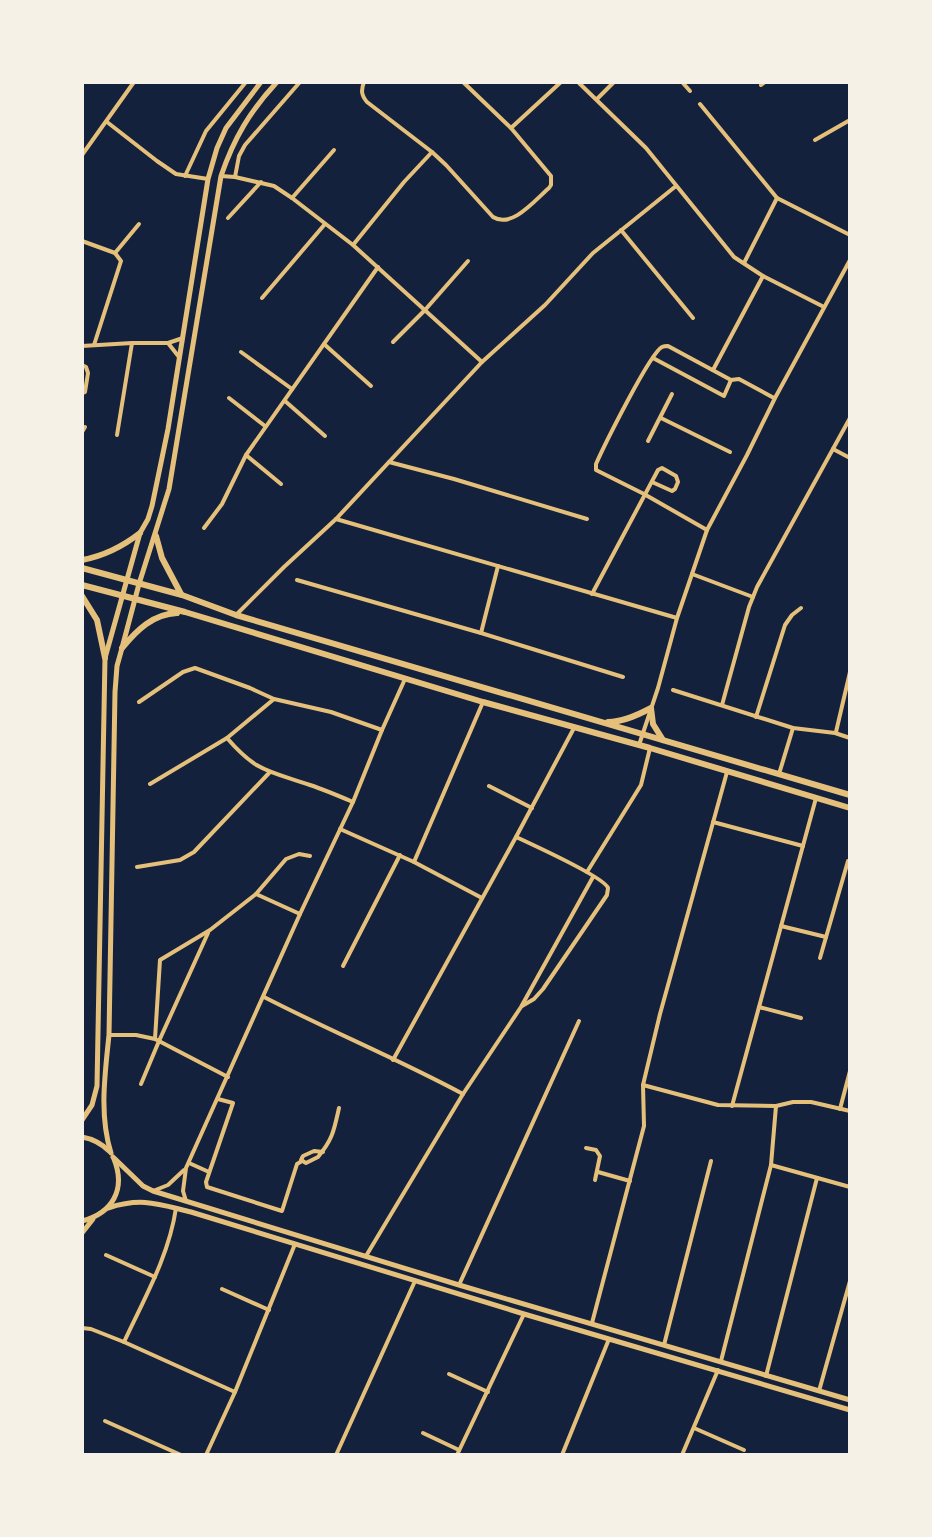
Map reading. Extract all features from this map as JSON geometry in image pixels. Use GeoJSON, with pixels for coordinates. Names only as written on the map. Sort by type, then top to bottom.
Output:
{"type":"FeatureCollection","features":[{"type":"Feature","properties":{"kind":"main road"},"geometry":{"type":"LineString","coordinates":[[105,658],[140,533],[152,506],[208,179],[226,128],[261,82]]}},
{"type":"Feature","properties":{"kind":"main road"},"geometry":{"type":"LineString","coordinates":[[108,1208],[116,1196],[119,1183],[118,1170],[106,1137],[104,1116],[109,1035],[117,666],[169,489],[221,176],[235,138],[277,82]]}},
{"type":"Feature","properties":{"kind":"main road"},"geometry":{"type":"LineString","coordinates":[[82,560],[111,552],[140,533]]}},
{"type":"Feature","properties":{"kind":"main road"},"geometry":{"type":"LineString","coordinates":[[156,536],[162,558],[182,595]]}},
{"type":"Feature","properties":{"kind":"main road"},"geometry":{"type":"LineString","coordinates":[[82,568],[182,595],[236,615],[850,795]]}},
{"type":"Feature","properties":{"kind":"main road"},"geometry":{"type":"LineString","coordinates":[[82,585],[185,612],[850,808]]}},
{"type":"Feature","properties":{"kind":"main road"},"geometry":{"type":"LineString","coordinates":[[82,596],[97,620],[105,658],[97,1086],[92,1105],[82,1120]]}},
{"type":"Feature","properties":{"kind":"main road"},"geometry":{"type":"LineString","coordinates":[[122,648],[135,632],[157,618],[185,612]]}},
{"type":"Feature","properties":{"kind":"main road"},"geometry":{"type":"LineString","coordinates":[[605,723],[616,722],[651,708],[653,724],[663,741]]}},
{"type":"Feature","properties":{"kind":"main road"},"geometry":{"type":"LineString","coordinates":[[82,1137],[102,1144],[143,1186],[153,1191],[850,1400]]}},
{"type":"Feature","properties":{"kind":"main road"},"geometry":{"type":"LineString","coordinates":[[82,1221],[123,1203],[150,1201],[850,1410]]}},
{"type":"Feature","properties":{"kind":"main road"},"geometry":{"type":"LineString","coordinates":[[82,1233],[93,1218]]}},
{"type":"Feature","properties":{"kind":"street"},"geometry":{"type":"LineString","coordinates":[[82,155],[134,82]]}},
{"type":"Feature","properties":{"kind":"street"},"geometry":{"type":"LineString","coordinates":[[185,176],[206,131],[246,82]]}},
{"type":"Feature","properties":{"kind":"street"},"geometry":{"type":"LineString","coordinates":[[235,177],[239,156],[245,145],[300,82]]}},
{"type":"Feature","properties":{"kind":"street"},"geometry":{"type":"LineString","coordinates":[[364,82],[362,96],[367,102],[432,152],[493,217],[504,221],[513,218],[549,188],[551,176],[511,128],[463,82]]}},
{"type":"Feature","properties":{"kind":"street"},"geometry":{"type":"LineString","coordinates":[[511,128],[561,82]]}},
{"type":"Feature","properties":{"kind":"street"},"geometry":{"type":"LineString","coordinates":[[578,82],[646,148],[734,257],[763,276],[824,307]]}},
{"type":"Feature","properties":{"kind":"street"},"geometry":{"type":"LineString","coordinates":[[597,99],[614,82]]}},
{"type":"Feature","properties":{"kind":"street"},"geometry":{"type":"LineString","coordinates":[[682,82],[690,91]]}},
{"type":"Feature","properties":{"kind":"street"},"geometry":{"type":"LineString","coordinates":[[700,104],[777,198],[850,235]]}},
{"type":"Feature","properties":{"kind":"street"},"geometry":{"type":"LineString","coordinates":[[815,140],[850,120]]}},
{"type":"Feature","properties":{"kind":"street"},"geometry":{"type":"LineString","coordinates":[[107,122],[176,174],[208,179]]}},
{"type":"Feature","properties":{"kind":"street"},"geometry":{"type":"LineString","coordinates":[[292,198],[334,150]]}},
{"type":"Feature","properties":{"kind":"street"},"geometry":{"type":"LineString","coordinates":[[353,245],[432,152]]}},
{"type":"Feature","properties":{"kind":"street"},"geometry":{"type":"LineString","coordinates":[[221,176],[274,186],[292,198],[353,245],[482,362]]}},
{"type":"Feature","properties":{"kind":"street"},"geometry":{"type":"LineString","coordinates":[[228,218],[261,182]]}},
{"type":"Feature","properties":{"kind":"street"},"geometry":{"type":"LineString","coordinates":[[236,615],[336,519],[482,362],[545,305],[593,253],[676,186]]}},
{"type":"Feature","properties":{"kind":"street"},"geometry":{"type":"LineString","coordinates":[[744,263],[777,198]]}},
{"type":"Feature","properties":{"kind":"street"},"geometry":{"type":"LineString","coordinates":[[115,253],[139,224]]}},
{"type":"Feature","properties":{"kind":"street"},"geometry":{"type":"LineString","coordinates":[[262,298],[325,224]]}},
{"type":"Feature","properties":{"kind":"street"},"geometry":{"type":"LineString","coordinates":[[621,229],[693,318]]}},
{"type":"Feature","properties":{"kind":"street"},"geometry":{"type":"LineString","coordinates":[[82,241],[115,253],[120,263],[94,345]]}},
{"type":"Feature","properties":{"kind":"street"},"geometry":{"type":"LineString","coordinates":[[639,745],[707,530],[850,260]]}},
{"type":"Feature","properties":{"kind":"street"},"geometry":{"type":"LineString","coordinates":[[393,342],[468,261]]}},
{"type":"Feature","properties":{"kind":"street"},"geometry":{"type":"LineString","coordinates":[[204,528],[222,504],[246,455],[378,267]]}},
{"type":"Feature","properties":{"kind":"street"},"geometry":{"type":"LineString","coordinates":[[713,370],[763,276]]}},
{"type":"Feature","properties":{"kind":"street"},"geometry":{"type":"LineString","coordinates":[[82,346],[168,343],[183,338]]}},
{"type":"Feature","properties":{"kind":"street"},"geometry":{"type":"LineString","coordinates":[[117,435],[132,343]]}},
{"type":"Feature","properties":{"kind":"street"},"geometry":{"type":"LineString","coordinates":[[168,343],[179,358]]}},
{"type":"Feature","properties":{"kind":"street"},"geometry":{"type":"LineString","coordinates":[[324,344],[371,386]]}},
{"type":"Feature","properties":{"kind":"street"},"geometry":{"type":"LineString","coordinates":[[707,530],[597,471],[595,466],[614,426],[661,347],[668,346],[731,380],[739,379],[775,398]]}},
{"type":"Feature","properties":{"kind":"street"},"geometry":{"type":"LineString","coordinates":[[241,352],[292,389]]}},
{"type":"Feature","properties":{"kind":"street"},"geometry":{"type":"LineString","coordinates":[[653,358],[724,396],[731,380]]}},
{"type":"Feature","properties":{"kind":"street"},"geometry":{"type":"LineString","coordinates":[[82,365],[88,373],[85,392],[82,393]]}},
{"type":"Feature","properties":{"kind":"street"},"geometry":{"type":"LineString","coordinates":[[648,441],[672,394]]}},
{"type":"Feature","properties":{"kind":"street"},"geometry":{"type":"LineString","coordinates":[[229,398],[266,426]]}},
{"type":"Feature","properties":{"kind":"street"},"geometry":{"type":"LineString","coordinates":[[284,401],[325,436]]}},
{"type":"Feature","properties":{"kind":"street"},"geometry":{"type":"LineString","coordinates":[[661,418],[730,452]]}},
{"type":"Feature","properties":{"kind":"street"},"geometry":{"type":"LineString","coordinates":[[722,705],[757,587],[850,418]]}},
{"type":"Feature","properties":{"kind":"street"},"geometry":{"type":"LineString","coordinates":[[833,449],[850,458]]}},
{"type":"Feature","properties":{"kind":"street"},"geometry":{"type":"LineString","coordinates":[[246,455],[281,484]]}},
{"type":"Feature","properties":{"kind":"street"},"geometry":{"type":"LineString","coordinates":[[389,462],[587,519]]}},
{"type":"Feature","properties":{"kind":"street"},"geometry":{"type":"LineString","coordinates":[[592,594],[658,470],[660,468],[676,476],[678,482],[672,491],[652,482]]}},
{"type":"Feature","properties":{"kind":"street"},"geometry":{"type":"LineString","coordinates":[[336,519],[677,618]]}},
{"type":"Feature","properties":{"kind":"street"},"geometry":{"type":"LineString","coordinates":[[481,633],[498,566]]}},
{"type":"Feature","properties":{"kind":"street"},"geometry":{"type":"LineString","coordinates":[[692,574],[754,597]]}},
{"type":"Feature","properties":{"kind":"street"},"geometry":{"type":"LineString","coordinates":[[297,580],[623,677]]}},
{"type":"Feature","properties":{"kind":"street"},"geometry":{"type":"LineString","coordinates":[[756,717],[785,625],[801,608]]}},
{"type":"Feature","properties":{"kind":"street"},"geometry":{"type":"LineString","coordinates":[[139,702],[183,672],[195,668],[274,699],[331,712],[382,730]]}},
{"type":"Feature","properties":{"kind":"street"},"geometry":{"type":"LineString","coordinates":[[835,733],[850,672]]}},
{"type":"Feature","properties":{"kind":"street"},"geometry":{"type":"LineString","coordinates":[[186,1201],[183,1191],[188,1166],[353,802],[405,679]]}},
{"type":"Feature","properties":{"kind":"street"},"geometry":{"type":"LineString","coordinates":[[673,690],[793,728],[850,738]]}},
{"type":"Feature","properties":{"kind":"street"},"geometry":{"type":"LineString","coordinates":[[150,784],[227,738],[274,699]]}},
{"type":"Feature","properties":{"kind":"street"},"geometry":{"type":"LineString","coordinates":[[414,862],[483,702]]}},
{"type":"Feature","properties":{"kind":"street"},"geometry":{"type":"LineString","coordinates":[[393,1060],[574,728]]}},
{"type":"Feature","properties":{"kind":"street"},"geometry":{"type":"LineString","coordinates":[[779,774],[793,728]]}},
{"type":"Feature","properties":{"kind":"street"},"geometry":{"type":"LineString","coordinates":[[227,738],[251,762],[269,773],[353,802]]}},
{"type":"Feature","properties":{"kind":"street"},"geometry":{"type":"LineString","coordinates":[[587,872],[641,785],[650,748]]}},
{"type":"Feature","properties":{"kind":"street"},"geometry":{"type":"LineString","coordinates":[[592,1323],[644,1126],[643,1085],[660,1014],[727,772]]}},
{"type":"Feature","properties":{"kind":"street"},"geometry":{"type":"LineString","coordinates":[[137,867],[180,860],[194,852],[269,773]]}},
{"type":"Feature","properties":{"kind":"street"},"geometry":{"type":"LineString","coordinates":[[489,786],[532,808]]}},
{"type":"Feature","properties":{"kind":"street"},"geometry":{"type":"LineString","coordinates":[[732,1106],[816,798]]}},
{"type":"Feature","properties":{"kind":"street"},"geometry":{"type":"LineString","coordinates":[[713,822],[803,846]]}},
{"type":"Feature","properties":{"kind":"street"},"geometry":{"type":"LineString","coordinates":[[340,829],[400,855],[482,898]]}},
{"type":"Feature","properties":{"kind":"street"},"geometry":{"type":"LineString","coordinates":[[516,837],[607,885],[607,895],[543,989],[521,1007]]}},
{"type":"Feature","properties":{"kind":"street"},"geometry":{"type":"LineString","coordinates":[[157,1040],[160,960],[210,930],[256,894],[286,859],[299,854],[310,856]]}},
{"type":"Feature","properties":{"kind":"street"},"geometry":{"type":"LineString","coordinates":[[343,966],[400,855]]}},
{"type":"Feature","properties":{"kind":"street"},"geometry":{"type":"LineString","coordinates":[[820,958],[848,861]]}},
{"type":"Feature","properties":{"kind":"street"},"geometry":{"type":"LineString","coordinates":[[366,1256],[463,1094],[521,1007],[593,877]]}},
{"type":"Feature","properties":{"kind":"street"},"geometry":{"type":"LineString","coordinates":[[256,894],[300,914]]}},
{"type":"Feature","properties":{"kind":"street"},"geometry":{"type":"LineString","coordinates":[[781,926],[826,937]]}},
{"type":"Feature","properties":{"kind":"street"},"geometry":{"type":"LineString","coordinates":[[141,1084],[157,1040],[210,930]]}},
{"type":"Feature","properties":{"kind":"street"},"geometry":{"type":"LineString","coordinates":[[264,997],[463,1094]]}},
{"type":"Feature","properties":{"kind":"street"},"geometry":{"type":"LineString","coordinates":[[759,1007],[801,1018]]}},
{"type":"Feature","properties":{"kind":"street"},"geometry":{"type":"LineString","coordinates":[[459,1285],[579,1021]]}},
{"type":"Feature","properties":{"kind":"street"},"geometry":{"type":"LineString","coordinates":[[109,1035],[136,1035],[157,1040],[228,1077]]}},
{"type":"Feature","properties":{"kind":"street"},"geometry":{"type":"LineString","coordinates":[[840,1109],[850,1071]]}},
{"type":"Feature","properties":{"kind":"street"},"geometry":{"type":"LineString","coordinates":[[643,1085],[718,1105],[776,1106],[811,1102],[850,1111]]}},
{"type":"Feature","properties":{"kind":"street"},"geometry":{"type":"LineString","coordinates":[[218,1099],[233,1103],[206,1184],[211,1189],[282,1211],[299,1162],[317,1159],[332,1139],[339,1108]]}},
{"type":"Feature","properties":{"kind":"street"},"geometry":{"type":"LineString","coordinates":[[721,1361],[771,1165],[776,1106]]}},
{"type":"Feature","properties":{"kind":"street"},"geometry":{"type":"LineString","coordinates":[[586,1148],[598,1152],[600,1156],[595,1180]]}},
{"type":"Feature","properties":{"kind":"street"},"geometry":{"type":"LineString","coordinates":[[664,1345],[711,1161]]}},
{"type":"Feature","properties":{"kind":"street"},"geometry":{"type":"LineString","coordinates":[[771,1165],[850,1187]]}},
{"type":"Feature","properties":{"kind":"street"},"geometry":{"type":"LineString","coordinates":[[188,1166],[210,1172]]}},
{"type":"Feature","properties":{"kind":"street"},"geometry":{"type":"LineString","coordinates":[[153,1191],[168,1185],[188,1166]]}},
{"type":"Feature","properties":{"kind":"street"},"geometry":{"type":"LineString","coordinates":[[598,1172],[630,1181]]}},
{"type":"Feature","properties":{"kind":"street"},"geometry":{"type":"LineString","coordinates":[[766,1376],[817,1178]]}},
{"type":"Feature","properties":{"kind":"street"},"geometry":{"type":"LineString","coordinates":[[124,1342],[155,1277],[171,1235],[176,1208]]}},
{"type":"Feature","properties":{"kind":"street"},"geometry":{"type":"LineString","coordinates":[[206,1455],[295,1244]]}},
{"type":"Feature","properties":{"kind":"street"},"geometry":{"type":"LineString","coordinates":[[106,1255],[155,1277]]}},
{"type":"Feature","properties":{"kind":"street"},"geometry":{"type":"LineString","coordinates":[[336,1455],[415,1281]]}},
{"type":"Feature","properties":{"kind":"street"},"geometry":{"type":"LineString","coordinates":[[819,1391],[850,1281]]}},
{"type":"Feature","properties":{"kind":"street"},"geometry":{"type":"LineString","coordinates":[[222,1289],[269,1310]]}},
{"type":"Feature","properties":{"kind":"street"},"geometry":{"type":"LineString","coordinates":[[423,1433],[458,1453],[524,1314]]}},
{"type":"Feature","properties":{"kind":"street"},"geometry":{"type":"LineString","coordinates":[[82,1328],[124,1342],[235,1392]]}},
{"type":"Feature","properties":{"kind":"street"},"geometry":{"type":"LineString","coordinates":[[562,1455],[609,1339]]}},
{"type":"Feature","properties":{"kind":"street"},"geometry":{"type":"LineString","coordinates":[[682,1455],[718,1370]]}},
{"type":"Feature","properties":{"kind":"street"},"geometry":{"type":"LineString","coordinates":[[449,1374],[488,1392]]}},
{"type":"Feature","properties":{"kind":"street"},"geometry":{"type":"LineString","coordinates":[[105,1421],[181,1455]]}},
{"type":"Feature","properties":{"kind":"street"},"geometry":{"type":"LineString","coordinates":[[694,1428],[744,1450]]}}]}
